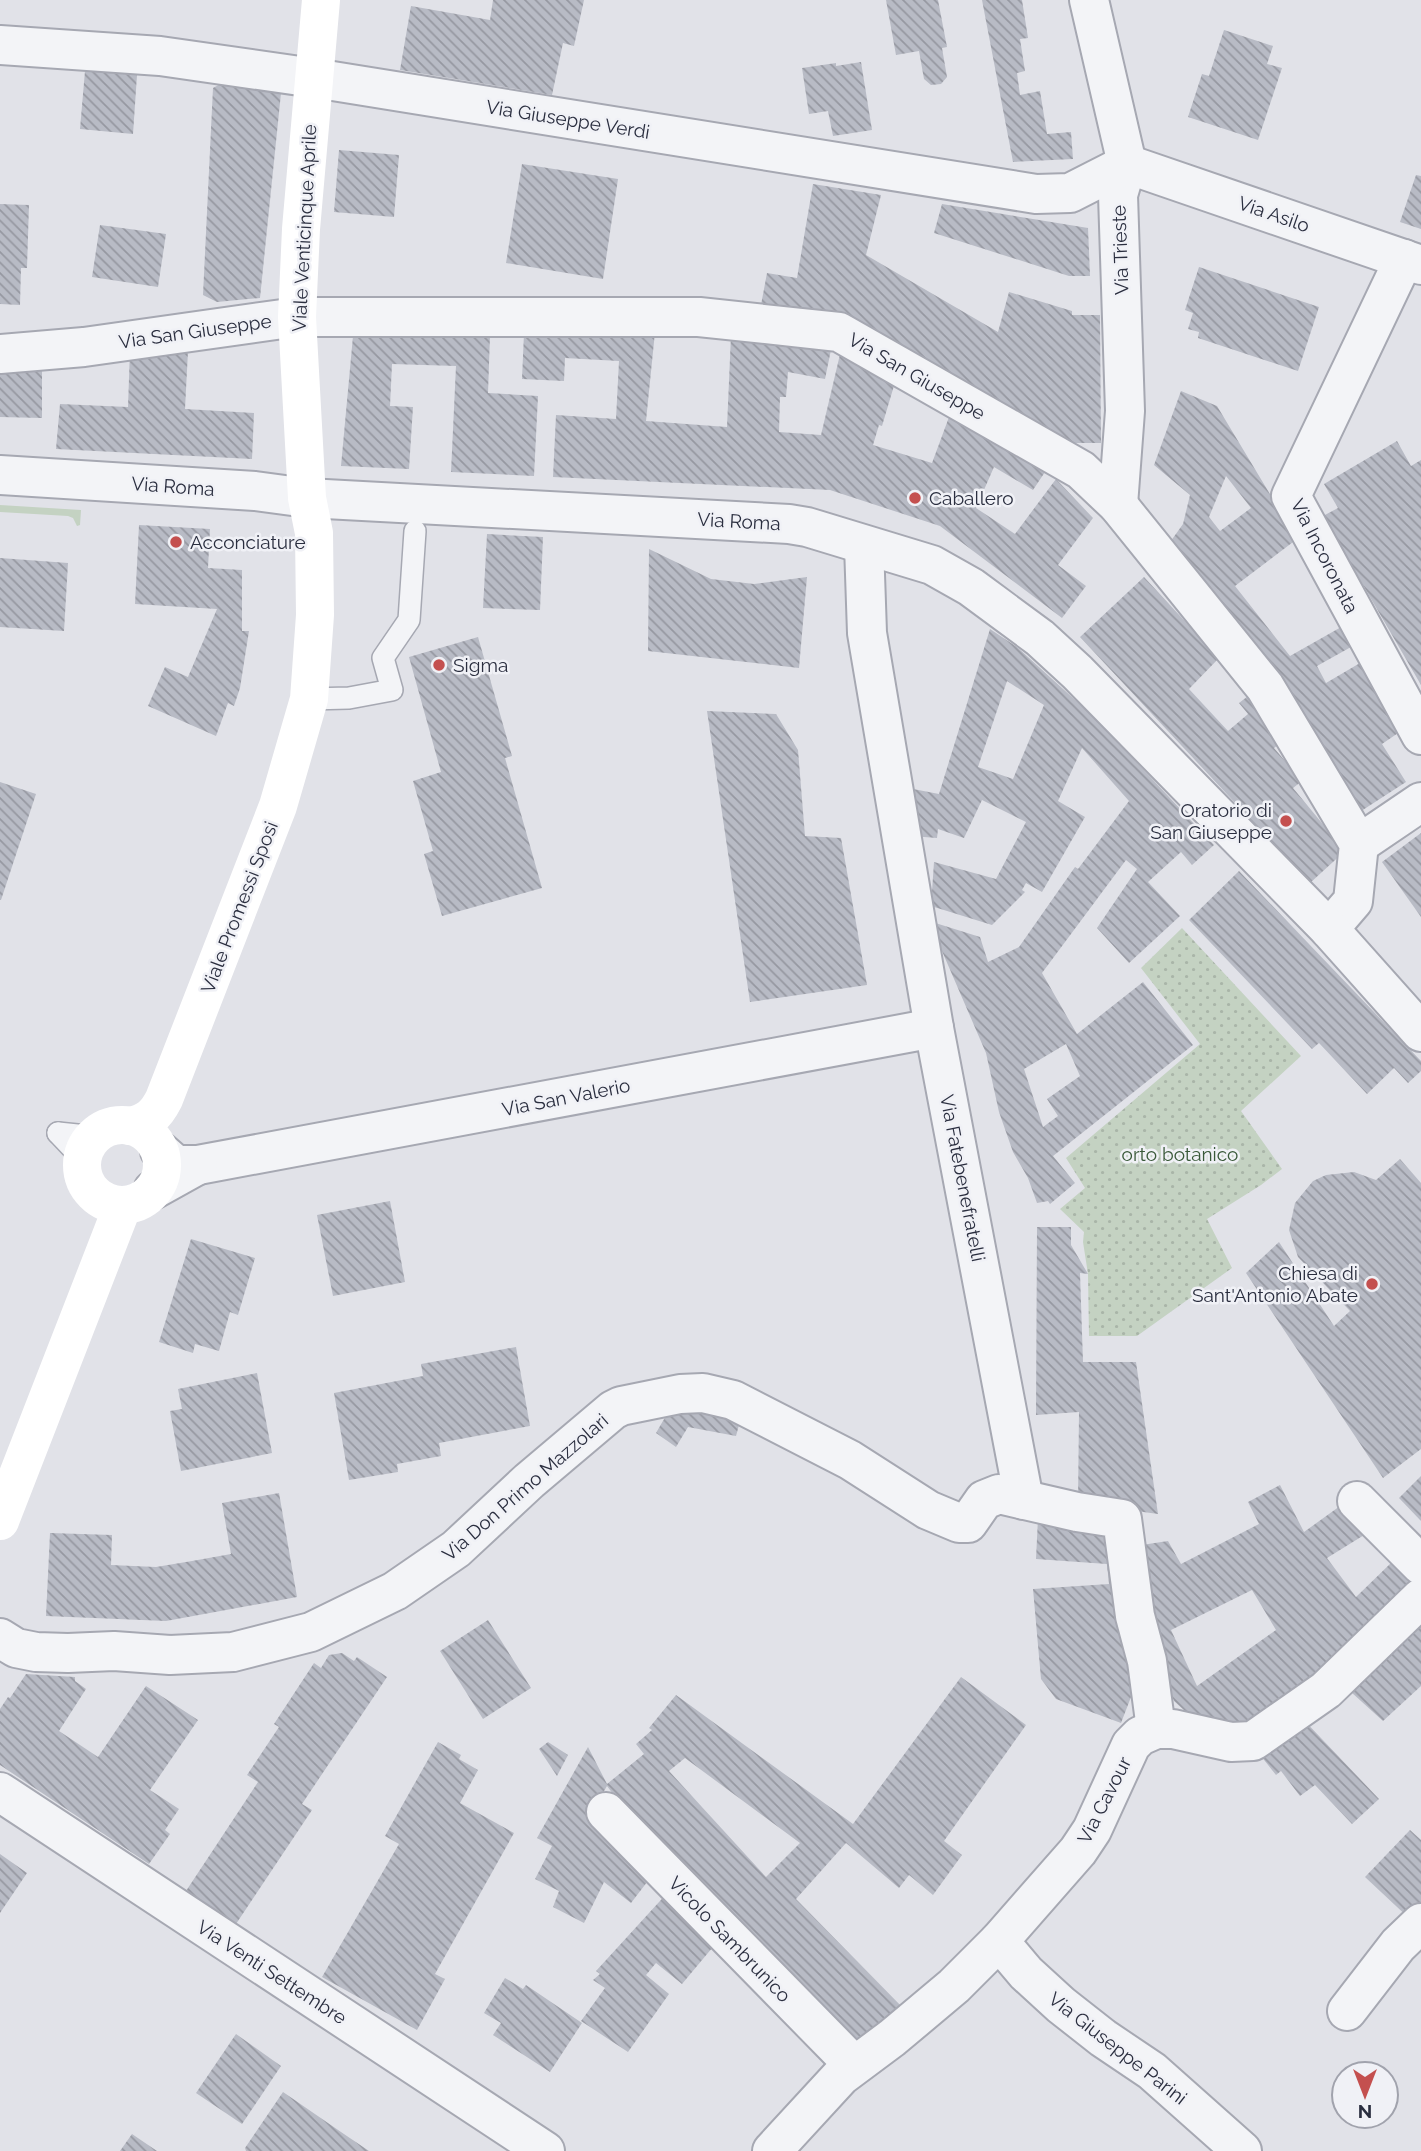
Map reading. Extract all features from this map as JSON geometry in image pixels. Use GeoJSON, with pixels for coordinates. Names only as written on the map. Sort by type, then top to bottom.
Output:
{"type":"FeatureCollection","features":[{"type":"Feature","properties":{"kind":"main road","name":"Viale Venticinque Aprile"},"geometry":{"type":"LineString","coordinates":[[307,498],[297,317],[321,0]]}},
{"type":"Feature","properties":{"kind":"main road","name":"Viale Promessi Sposi"},"geometry":{"type":"LineString","coordinates":[[140,1133],[278,806],[309,699],[315,615],[314,533],[307,498]]}},
{"type":"Feature","properties":{"kind":"main road","name":"Viale Promessi Sposi"},"geometry":{"type":"LineString","coordinates":[[0,1521],[113,1199],[161,1172],[140,1133]]}},
{"type":"Feature","properties":{"kind":"main road","name":"Viale Promessi Sposi"},"geometry":{"type":"LineString","coordinates":[[113,1199],[87,1146],[140,1133]]}},
{"type":"Feature","properties":{"kind":"street","name":"Via Trieste"},"geometry":{"type":"LineString","coordinates":[[1089,0],[1127,164],[1118,195],[1125,411],[1118,505]]}},
{"type":"Feature","properties":{"kind":"street","name":"Via Giuseppe Verdi"},"geometry":{"type":"LineString","coordinates":[[0,45],[160,56],[314,78],[1035,194],[1070,193],[1127,164]]}},
{"type":"Feature","properties":{"kind":"street","name":"Via Asilo"},"geometry":{"type":"LineString","coordinates":[[1127,164],[1413,262]]}},
{"type":"Feature","properties":{"kind":"street","name":"Via Incoronata"},"geometry":{"type":"LineString","coordinates":[[1413,262],[1291,496],[1421,736]]}},
{"type":"Feature","properties":{"kind":"street","name":"Via San Giuseppe"},"geometry":{"type":"LineString","coordinates":[[0,354],[84,346],[297,317],[699,317],[839,332],[1081,470],[1118,505],[1265,687],[1359,844]]}},
{"type":"Feature","properties":{"kind":"street","name":"Via Roma"},"geometry":{"type":"LineString","coordinates":[[0,475],[307,498],[789,524],[932,565],[971,587],[1040,638],[1077,672],[1329,929]]}},
{"type":"Feature","properties":{"kind":"street","name":"Via Fatebenefratelli"},"geometry":{"type":"LineString","coordinates":[[864,545],[867,633],[934,1028],[1024,1500]]}},
{"type":"Feature","properties":{"kind":"street"},"geometry":{"type":"LineString","coordinates":[[1421,802],[1359,844],[1353,901],[1329,929],[1421,1032]]}},
{"type":"Feature","properties":{"kind":"street","name":"Via San Valerio"},"geometry":{"type":"LineString","coordinates":[[113,1199],[198,1166],[934,1028]]}},
{"type":"Feature","properties":{"kind":"street","name":"Via San Valerio"},"geometry":{"type":"LineString","coordinates":[[140,1133],[176,1165],[198,1166]]}},
{"type":"Feature","properties":{"kind":"street","name":"Via Don Primo Mazzolari"},"geometry":{"type":"LineString","coordinates":[[0,1638],[16,1648],[36,1651],[114,1651],[170,1655],[233,1652],[311,1632],[395,1591],[456,1549],[529,1481],[613,1410],[632,1403],[680,1394],[704,1393],[733,1399],[850,1460],[928,1510],[959,1523],[968,1523],[984,1500],[991,1496],[999,1494],[1024,1500]]}},
{"type":"Feature","properties":{"kind":"street"},"geometry":{"type":"LineString","coordinates":[[1024,1500],[1122,1519],[1135,1616],[1147,1661],[1156,1729],[1173,1729],[1231,1742],[1253,1741],[1326,1690],[1421,1598]]}},
{"type":"Feature","properties":{"kind":"street"},"geometry":{"type":"LineString","coordinates":[[1357,1501],[1421,1565]]}},
{"type":"Feature","properties":{"kind":"street","name":"Via Cavour"},"geometry":{"type":"LineString","coordinates":[[772,2151],[854,2065],[892,2038],[954,1986],[999,1941],[1078,1851],[1091,1830],[1131,1745],[1140,1735],[1156,1729]]}},
{"type":"Feature","properties":{"kind":"street","name":"Via Venti Settembre"},"geometry":{"type":"LineString","coordinates":[[0,1792],[533,2148]]}},
{"type":"Feature","properties":{"kind":"street","name":"Vicolo Sambrunico"},"geometry":{"type":"LineString","coordinates":[[606,1812],[854,2065]]}},
{"type":"Feature","properties":{"kind":"street"},"geometry":{"type":"LineString","coordinates":[[1348,2011],[1398,1945],[1421,1923]]}},
{"type":"Feature","properties":{"kind":"street","name":"Via Giuseppe Parini"},"geometry":{"type":"LineString","coordinates":[[999,1941],[1032,1979],[1076,2018],[1152,2071],[1242,2151]]}},
{"type":"Feature","properties":{"kind":"lane"},"geometry":{"type":"LineString","coordinates":[[309,699],[349,698],[392,690],[383,658],[410,620],[415,531]]}},
{"type":"Feature","properties":{"kind":"green space"},"geometry":{"type":"Polygon","coordinates":[[[0,505],[81,510],[80,525],[77,526],[73,518],[68,516],[0,512],[0,505]]]}},
{"type":"Feature","properties":{"kind":"green space","name":"orto botanico"},"geometry":{"type":"Polygon","coordinates":[[[1182,928],[1301,1056],[1241,1111],[1282,1169],[1207,1219],[1232,1268],[1137,1336],[1089,1336],[1084,1232],[1060,1209],[1085,1188],[1066,1158],[1200,1044],[1141,968],[1182,928]]]}},
{"type":"Feature","properties":{"kind":"building"},"geometry":{"type":"Polygon","coordinates":[[[493,0],[584,0],[574,46],[563,43],[552,95],[400,70],[411,6],[490,20],[493,0]]]}},
{"type":"Feature","properties":{"kind":"building"},"geometry":{"type":"Polygon","coordinates":[[[886,0],[938,0],[947,47],[942,48],[947,77],[941,84],[931,85],[924,79],[919,51],[896,55],[886,0]]]}},
{"type":"Feature","properties":{"kind":"building"},"geometry":{"type":"Polygon","coordinates":[[[982,0],[1022,0],[1028,38],[1020,39],[1025,71],[1017,73],[1020,95],[1040,91],[1047,134],[1071,132],[1073,159],[1013,162],[982,0]]]}},
{"type":"Feature","properties":{"kind":"building"},"geometry":{"type":"Polygon","coordinates":[[[1224,30],[1273,46],[1267,64],[1282,68],[1258,140],[1188,117],[1202,74],[1209,76],[1224,30]]]}},
{"type":"Feature","properties":{"kind":"building"},"geometry":{"type":"Polygon","coordinates":[[[861,62],[872,130],[833,136],[828,111],[809,114],[802,68],[861,62]]]}},
{"type":"Feature","properties":{"kind":"building"},"geometry":{"type":"Polygon","coordinates":[[[85,71],[137,75],[133,134],[80,129],[85,71]]]}},
{"type":"Feature","properties":{"kind":"building"},"geometry":{"type":"Polygon","coordinates":[[[224,82],[281,93],[260,298],[217,302],[203,295],[213,88],[224,82]]]}},
{"type":"Feature","properties":{"kind":"building"},"geometry":{"type":"Polygon","coordinates":[[[339,150],[399,155],[394,217],[334,212],[339,150]]]}},
{"type":"Feature","properties":{"kind":"building"},"geometry":{"type":"Polygon","coordinates":[[[522,164],[618,179],[603,279],[506,263],[522,164]]]}},
{"type":"Feature","properties":{"kind":"building"},"geometry":{"type":"Polygon","coordinates":[[[1416,175],[1421,176],[1421,229],[1400,222],[1416,175]]]}},
{"type":"Feature","properties":{"kind":"building"},"geometry":{"type":"Polygon","coordinates":[[[813,184],[881,195],[866,255],[998,332],[1009,292],[1072,311],[1072,315],[1100,315],[1101,443],[1066,443],[761,305],[767,273],[797,278],[813,184]]]}},
{"type":"Feature","properties":{"kind":"building"},"geometry":{"type":"Polygon","coordinates":[[[0,204],[29,205],[27,268],[21,268],[20,305],[0,304],[0,204]]]}},
{"type":"Feature","properties":{"kind":"building"},"geometry":{"type":"Polygon","coordinates":[[[942,204],[1088,228],[1090,276],[1069,276],[934,233],[942,204]]]}},
{"type":"Feature","properties":{"kind":"building"},"geometry":{"type":"Polygon","coordinates":[[[100,225],[166,234],[158,287],[92,277],[100,225]]]}},
{"type":"Feature","properties":{"kind":"building"},"geometry":{"type":"Polygon","coordinates":[[[1199,267],[1319,307],[1298,371],[1198,338],[1199,332],[1188,329],[1193,313],[1185,310],[1199,267]]]}},
{"type":"Feature","properties":{"kind":"building"},"geometry":{"type":"Polygon","coordinates":[[[655,332],[646,421],[727,427],[731,335],[832,345],[825,379],[788,372],[786,397],[780,397],[779,432],[821,435],[841,350],[896,379],[882,426],[879,425],[873,445],[932,463],[952,409],[1047,469],[1033,490],[994,467],[976,508],[1015,534],[1056,479],[1093,518],[1058,565],[1086,586],[1062,618],[940,526],[830,490],[553,477],[556,415],[616,419],[619,361],[565,358],[564,381],[522,379],[524,333],[655,332]]]}},
{"type":"Feature","properties":{"kind":"building"},"geometry":{"type":"Polygon","coordinates":[[[353,336],[490,336],[488,393],[538,396],[534,476],[451,472],[456,366],[392,364],[390,406],[413,407],[409,469],[341,466],[353,336]]]}},
{"type":"Feature","properties":{"kind":"building"},"geometry":{"type":"Polygon","coordinates":[[[130,349],[188,351],[185,409],[254,413],[252,459],[56,449],[60,404],[128,407],[130,349]]]}},
{"type":"Feature","properties":{"kind":"building"},"geometry":{"type":"Polygon","coordinates":[[[42,370],[42,418],[0,417],[0,374],[42,370]]]}},
{"type":"Feature","properties":{"kind":"building"},"geometry":{"type":"Polygon","coordinates":[[[1181,391],[1217,406],[1297,539],[1235,586],[1290,656],[1350,622],[1404,729],[1382,744],[1406,782],[1352,817],[1168,545],[1183,524],[1190,495],[1154,465],[1181,391]],[[1226,476],[1209,517],[1220,531],[1251,508],[1226,476]],[[1351,647],[1317,666],[1326,683],[1360,663],[1351,647]]]}},
{"type":"Feature","properties":{"kind":"building"},"geometry":{"type":"Polygon","coordinates":[[[1397,441],[1411,466],[1421,460],[1421,685],[1323,516],[1338,508],[1324,484],[1397,441]]]}},
{"type":"Feature","properties":{"kind":"building"},"geometry":{"type":"Polygon","coordinates":[[[139,525],[210,529],[208,568],[242,570],[242,631],[249,631],[240,688],[234,706],[228,703],[216,736],[148,706],[165,667],[188,677],[217,609],[135,604],[139,525]]]}},
{"type":"Feature","properties":{"kind":"building"},"geometry":{"type":"Polygon","coordinates":[[[487,534],[543,537],[540,610],[483,608],[487,534]]]}},
{"type":"Feature","properties":{"kind":"building"},"geometry":{"type":"Polygon","coordinates":[[[649,549],[711,579],[754,584],[807,577],[799,668],[648,651],[649,549]]]}},
{"type":"Feature","properties":{"kind":"building"},"geometry":{"type":"Polygon","coordinates":[[[0,558],[68,563],[64,631],[0,627],[0,558]]]}},
{"type":"Feature","properties":{"kind":"building"},"geometry":{"type":"Polygon","coordinates":[[[1144,577],[1219,658],[1189,689],[1228,731],[1248,714],[1239,703],[1252,693],[1282,742],[1274,748],[1302,781],[1293,788],[1345,851],[1310,883],[1080,637],[1144,577]]]}},
{"type":"Feature","properties":{"kind":"building"},"geometry":{"type":"Polygon","coordinates":[[[990,629],[1017,647],[1096,719],[1214,845],[1192,865],[1181,852],[1148,882],[1180,916],[1129,963],[1097,928],[1137,869],[1126,860],[1042,973],[1077,1034],[1143,982],[1193,1045],[1053,1156],[1075,1183],[1050,1204],[1048,1201],[1037,1203],[1028,1178],[1013,1152],[999,1112],[986,1053],[929,921],[980,937],[988,962],[1019,947],[1075,867],[1078,869],[1129,801],[1082,748],[1058,801],[1085,817],[1042,892],[1026,883],[1022,890],[1025,892],[992,925],[931,906],[934,862],[996,879],[1026,822],[982,800],[964,838],[938,829],[937,838],[911,836],[908,788],[939,794],[990,629]],[[1007,681],[978,767],[1013,779],[1044,705],[1007,681]],[[1066,1044],[1024,1069],[1043,1127],[1058,1116],[1047,1099],[1080,1076],[1066,1044]]]}},
{"type":"Feature","properties":{"kind":"building"},"geometry":{"type":"Polygon","coordinates":[[[478,637],[512,756],[505,758],[542,888],[442,916],[424,854],[433,851],[413,781],[441,772],[409,657],[478,637]]]}},
{"type":"Feature","properties":{"kind":"building"},"geometry":{"type":"Polygon","coordinates":[[[707,711],[776,714],[798,750],[805,836],[841,838],[867,985],[750,1002],[707,711]]]}},
{"type":"Feature","properties":{"kind":"building"},"geometry":{"type":"Polygon","coordinates":[[[0,782],[36,794],[1,900],[0,900],[0,782]]]}},
{"type":"Feature","properties":{"kind":"building"},"geometry":{"type":"Polygon","coordinates":[[[1421,833],[1421,917],[1382,862],[1421,833]]]}},
{"type":"Feature","properties":{"kind":"building"},"geometry":{"type":"Polygon","coordinates":[[[1239,871],[1421,1061],[1421,1071],[1408,1083],[1394,1068],[1367,1094],[1319,1043],[1312,1049],[1189,920],[1239,871]]]}},
{"type":"Feature","properties":{"kind":"building"},"geometry":{"type":"Polygon","coordinates":[[[1400,1159],[1421,1183],[1421,1449],[1383,1478],[1246,1273],[1279,1242],[1334,1326],[1350,1311],[1298,1257],[1289,1230],[1295,1203],[1313,1181],[1326,1175],[1354,1172],[1376,1180],[1400,1159]]]}},
{"type":"Feature","properties":{"kind":"building"},"geometry":{"type":"Polygon","coordinates":[[[390,1201],[405,1282],[333,1296],[317,1215],[390,1201]]]}},
{"type":"Feature","properties":{"kind":"building"},"geometry":{"type":"Polygon","coordinates":[[[1037,1227],[1071,1227],[1071,1245],[1088,1274],[1080,1273],[1083,1362],[1136,1362],[1158,1514],[1078,1503],[1079,1412],[1036,1415],[1037,1227]]]}},
{"type":"Feature","properties":{"kind":"building"},"geometry":{"type":"Polygon","coordinates":[[[191,1239],[255,1258],[238,1315],[230,1312],[219,1351],[195,1344],[193,1353],[159,1342],[191,1239]]]}},
{"type":"Feature","properties":{"kind":"building"},"geometry":{"type":"Polygon","coordinates":[[[516,1347],[530,1426],[439,1443],[441,1456],[397,1464],[398,1472],[349,1480],[334,1393],[423,1376],[421,1364],[516,1347]]]}},
{"type":"Feature","properties":{"kind":"building"},"geometry":{"type":"Polygon","coordinates":[[[257,1373],[272,1453],[181,1471],[170,1411],[182,1409],[178,1389],[257,1373]]]}},
{"type":"Feature","properties":{"kind":"building"},"geometry":{"type":"Polygon","coordinates":[[[671,1407],[730,1410],[739,1425],[736,1436],[688,1427],[676,1447],[656,1433],[671,1407]]]}},
{"type":"Feature","properties":{"kind":"building"},"geometry":{"type":"Polygon","coordinates":[[[1421,1476],[1421,1521],[1399,1498],[1421,1476]]]}},
{"type":"Feature","properties":{"kind":"building"},"geometry":{"type":"Polygon","coordinates":[[[1280,1485],[1304,1532],[1347,1501],[1369,1532],[1327,1558],[1356,1597],[1392,1562],[1418,1592],[1352,1657],[1227,1734],[1198,1723],[1174,1701],[1149,1640],[1135,1546],[1168,1541],[1181,1564],[1259,1524],[1248,1502],[1280,1485]],[[1252,1590],[1171,1630],[1197,1686],[1276,1630],[1252,1590]]]}},
{"type":"Feature","properties":{"kind":"building"},"geometry":{"type":"Polygon","coordinates":[[[279,1493],[297,1597],[166,1621],[46,1616],[50,1533],[112,1535],[111,1565],[156,1567],[192,1561],[231,1554],[222,1503],[279,1493]]]}},
{"type":"Feature","properties":{"kind":"building"},"geometry":{"type":"Polygon","coordinates":[[[1038,1518],[1116,1528],[1136,1684],[1121,1723],[1056,1699],[1041,1679],[1033,1589],[1109,1584],[1107,1564],[1036,1559],[1038,1518]]]}},
{"type":"Feature","properties":{"kind":"building"},"geometry":{"type":"Polygon","coordinates":[[[1421,1611],[1421,1686],[1383,1721],[1351,1692],[1421,1611]]]}},
{"type":"Feature","properties":{"kind":"building"},"geometry":{"type":"Polygon","coordinates":[[[488,1620],[531,1688],[483,1719],[440,1651],[488,1620]]]}},
{"type":"Feature","properties":{"kind":"building"},"geometry":{"type":"Polygon","coordinates":[[[342,1653],[354,1661],[357,1657],[387,1677],[302,1804],[312,1810],[236,1924],[186,1891],[258,1782],[247,1775],[279,1727],[274,1724],[314,1663],[321,1668],[329,1655],[342,1653]]]}},
{"type":"Feature","properties":{"kind":"building"},"geometry":{"type":"Polygon","coordinates":[[[26,1674],[75,1677],[75,1681],[86,1689],[59,1731],[98,1757],[146,1686],[198,1720],[150,1790],[179,1809],[165,1830],[170,1834],[149,1864],[0,1765],[0,1709],[26,1674]]]}},
{"type":"Feature","properties":{"kind":"building"},"geometry":{"type":"Polygon","coordinates":[[[961,1677],[1026,1725],[944,1841],[962,1855],[933,1895],[909,1875],[899,1888],[846,1843],[796,1899],[904,2009],[858,2047],[628,1814],[607,1786],[600,1798],[603,1800],[592,1827],[654,1873],[631,1903],[604,1882],[584,1923],[553,1907],[559,1891],[535,1879],[552,1846],[537,1838],[588,1747],[607,1784],[644,1754],[636,1744],[652,1730],[649,1728],[676,1695],[853,1824],[961,1677]],[[685,1758],[669,1771],[766,1877],[800,1843],[685,1758]]]}},
{"type":"Feature","properties":{"kind":"building"},"geometry":{"type":"Polygon","coordinates":[[[1301,1717],[1379,1799],[1352,1824],[1315,1785],[1300,1796],[1281,1771],[1276,1775],[1257,1751],[1301,1717]]]}},
{"type":"Feature","properties":{"kind":"building"},"geometry":{"type":"Polygon","coordinates":[[[438,1742],[461,1755],[459,1759],[478,1770],[460,1803],[514,1833],[435,1974],[445,1979],[417,2030],[322,1977],[399,1844],[385,1836],[438,1742]]]}},
{"type":"Feature","properties":{"kind":"building"},"geometry":{"type":"Polygon","coordinates":[[[548,1742],[568,1755],[557,1776],[539,1749],[548,1742]]]}},
{"type":"Feature","properties":{"kind":"building"},"geometry":{"type":"Polygon","coordinates":[[[1410,1830],[1421,1840],[1421,1911],[1412,1921],[1365,1877],[1410,1830]]]}},
{"type":"Feature","properties":{"kind":"building"},"geometry":{"type":"Polygon","coordinates":[[[0,1854],[27,1873],[0,1913],[0,1854]]]}},
{"type":"Feature","properties":{"kind":"building"},"geometry":{"type":"Polygon","coordinates":[[[670,1890],[723,1935],[682,1984],[656,1963],[646,1975],[669,1994],[628,2052],[581,2021],[605,1988],[593,1980],[600,1974],[596,1971],[670,1890]]]}},
{"type":"Feature","properties":{"kind":"building"},"geometry":{"type":"Polygon","coordinates":[[[505,1978],[523,1989],[526,1985],[582,2023],[550,2072],[493,2035],[501,2023],[484,2013],[505,1978]]]}},
{"type":"Feature","properties":{"kind":"building"},"geometry":{"type":"Polygon","coordinates":[[[236,2034],[281,2066],[242,2124],[196,2093],[236,2034]]]}},
{"type":"Feature","properties":{"kind":"building"},"geometry":{"type":"Polygon","coordinates":[[[283,2092],[369,2151],[246,2151],[245,2148],[283,2092]]]}},
{"type":"Feature","properties":{"kind":"building"},"geometry":{"type":"Polygon","coordinates":[[[132,2134],[157,2151],[120,2151],[132,2134]]]}},
{"type":"Feature","properties":{"kind":"place","name":"Caballero"},"geometry":{"type":"Point","coordinates":[915,498]}},
{"type":"Feature","properties":{"kind":"place","name":"Acconciature"},"geometry":{"type":"Point","coordinates":[176,542]}},
{"type":"Feature","properties":{"kind":"place","name":"Sigma"},"geometry":{"type":"Point","coordinates":[439,665]}},
{"type":"Feature","properties":{"kind":"place","name":"Oratorio di San Giuseppe"},"geometry":{"type":"Point","coordinates":[1286,821]}},
{"type":"Feature","properties":{"kind":"place","name":"Chiesa di Sant'Antonio Abate"},"geometry":{"type":"Point","coordinates":[1372,1284]}}]}
